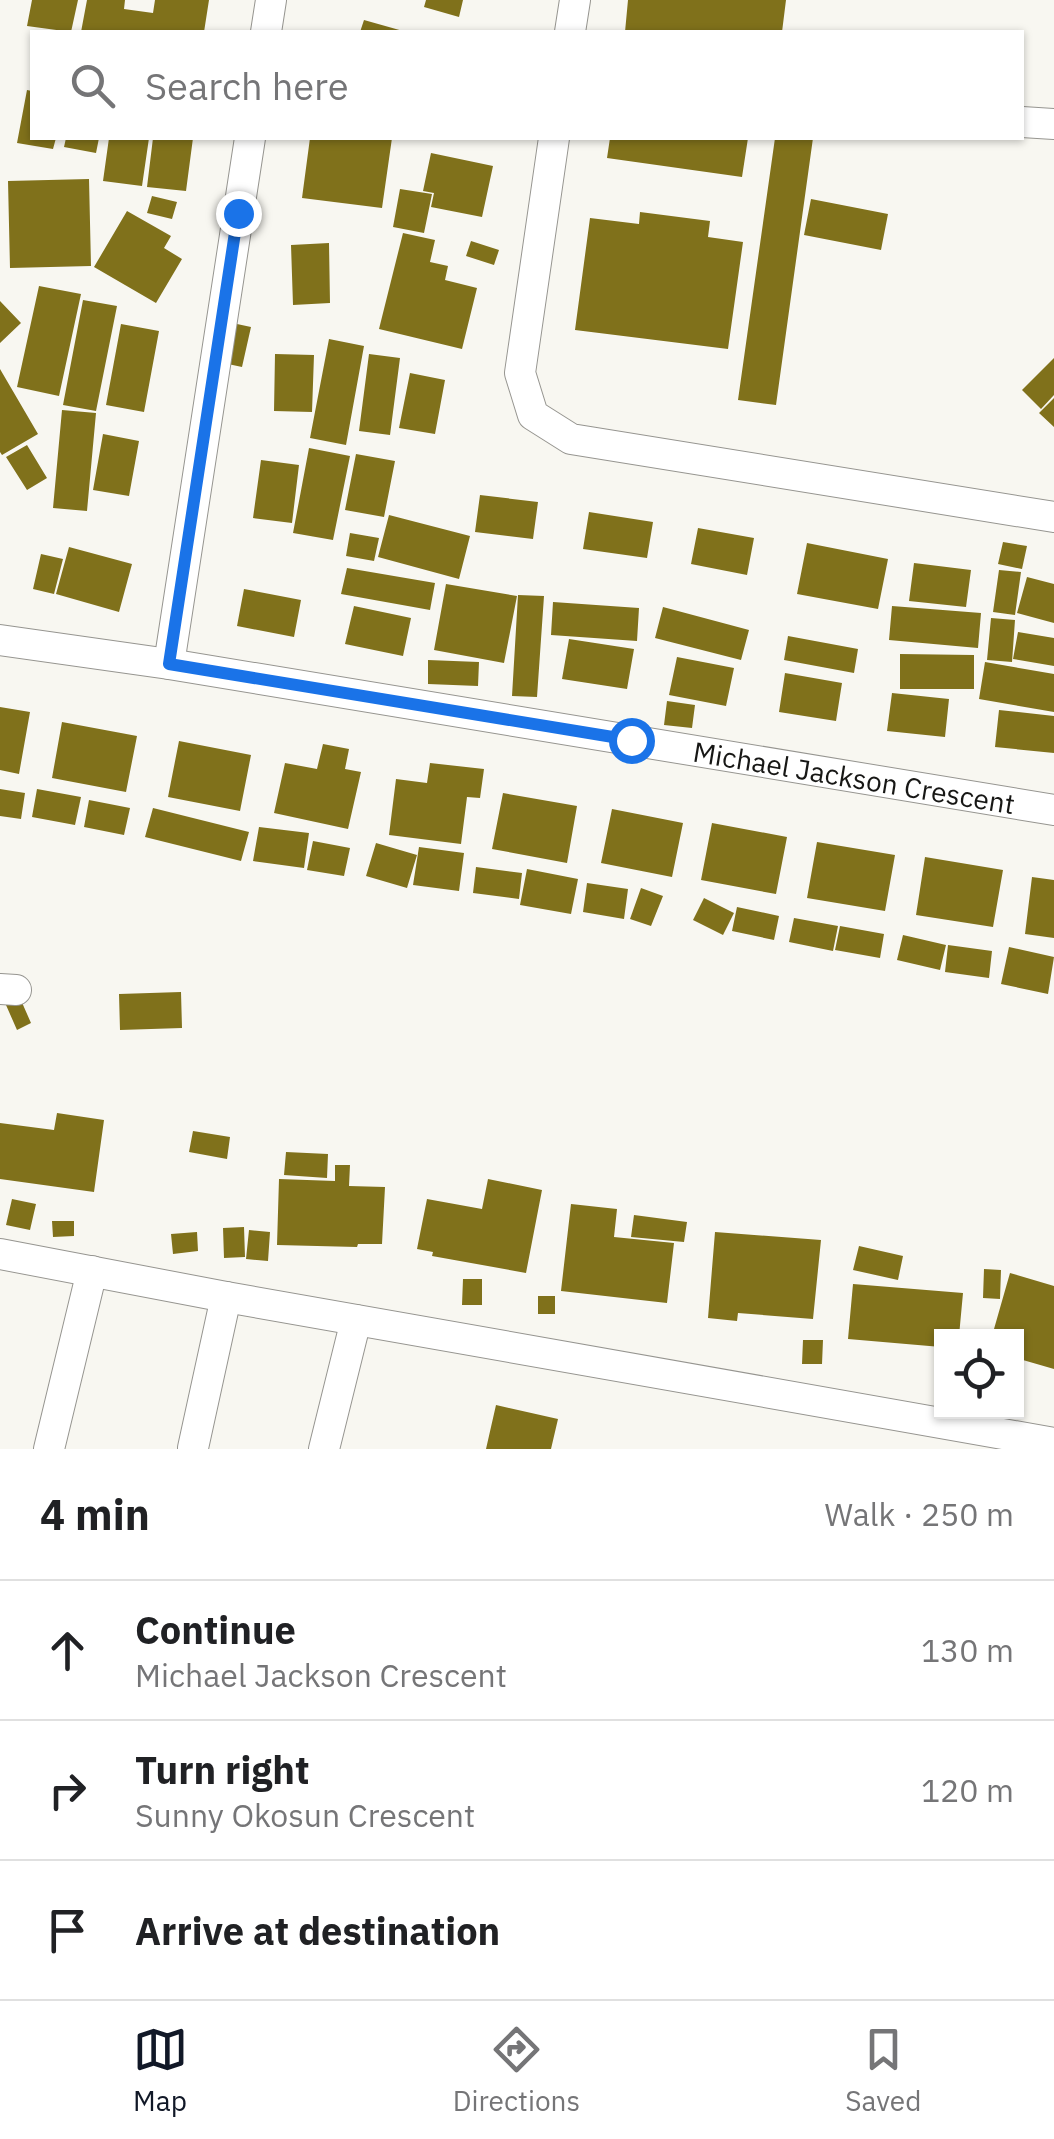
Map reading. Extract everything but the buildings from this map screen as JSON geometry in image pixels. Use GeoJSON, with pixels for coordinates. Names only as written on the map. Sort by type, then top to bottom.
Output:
{"type":"FeatureCollection","features":[{"type":"Feature","properties":{"kind":"street"},"geometry":{"type":"LineString","coordinates":[[266,30],[271,0]]}},
{"type":"Feature","properties":{"kind":"street"},"geometry":{"type":"LineString","coordinates":[[570,30],[575,0]]}},
{"type":"Feature","properties":{"kind":"street"},"geometry":{"type":"LineString","coordinates":[[1024,122],[1054,124]]}},
{"type":"Feature","properties":{"kind":"street"},"geometry":{"type":"LineString","coordinates":[[169,664],[250,140]]}},
{"type":"Feature","properties":{"kind":"street"},"geometry":{"type":"LineString","coordinates":[[554,140],[520,373],[533,415],[571,439],[1054,517]]}},
{"type":"Feature","properties":{"kind":"street","name":"Michael Jackson Crescent"},"geometry":{"type":"LineString","coordinates":[[0,640],[169,664],[1054,810]]}},
{"type":"Feature","properties":{"kind":"street"},"geometry":{"type":"LineString","coordinates":[[0,1254],[1054,1443]]}},
{"type":"Feature","properties":{"kind":"street"},"geometry":{"type":"LineString","coordinates":[[49,1449],[92,1270]]}},
{"type":"Feature","properties":{"kind":"street"},"geometry":{"type":"LineString","coordinates":[[193,1448],[226,1297]]}},
{"type":"Feature","properties":{"kind":"street"},"geometry":{"type":"LineString","coordinates":[[324,1449],[356,1320]]}},
{"type":"Feature","properties":{"kind":"route"},"geometry":{"type":"LineString","coordinates":[[238,213],[169,664],[631,740]]}}]}
